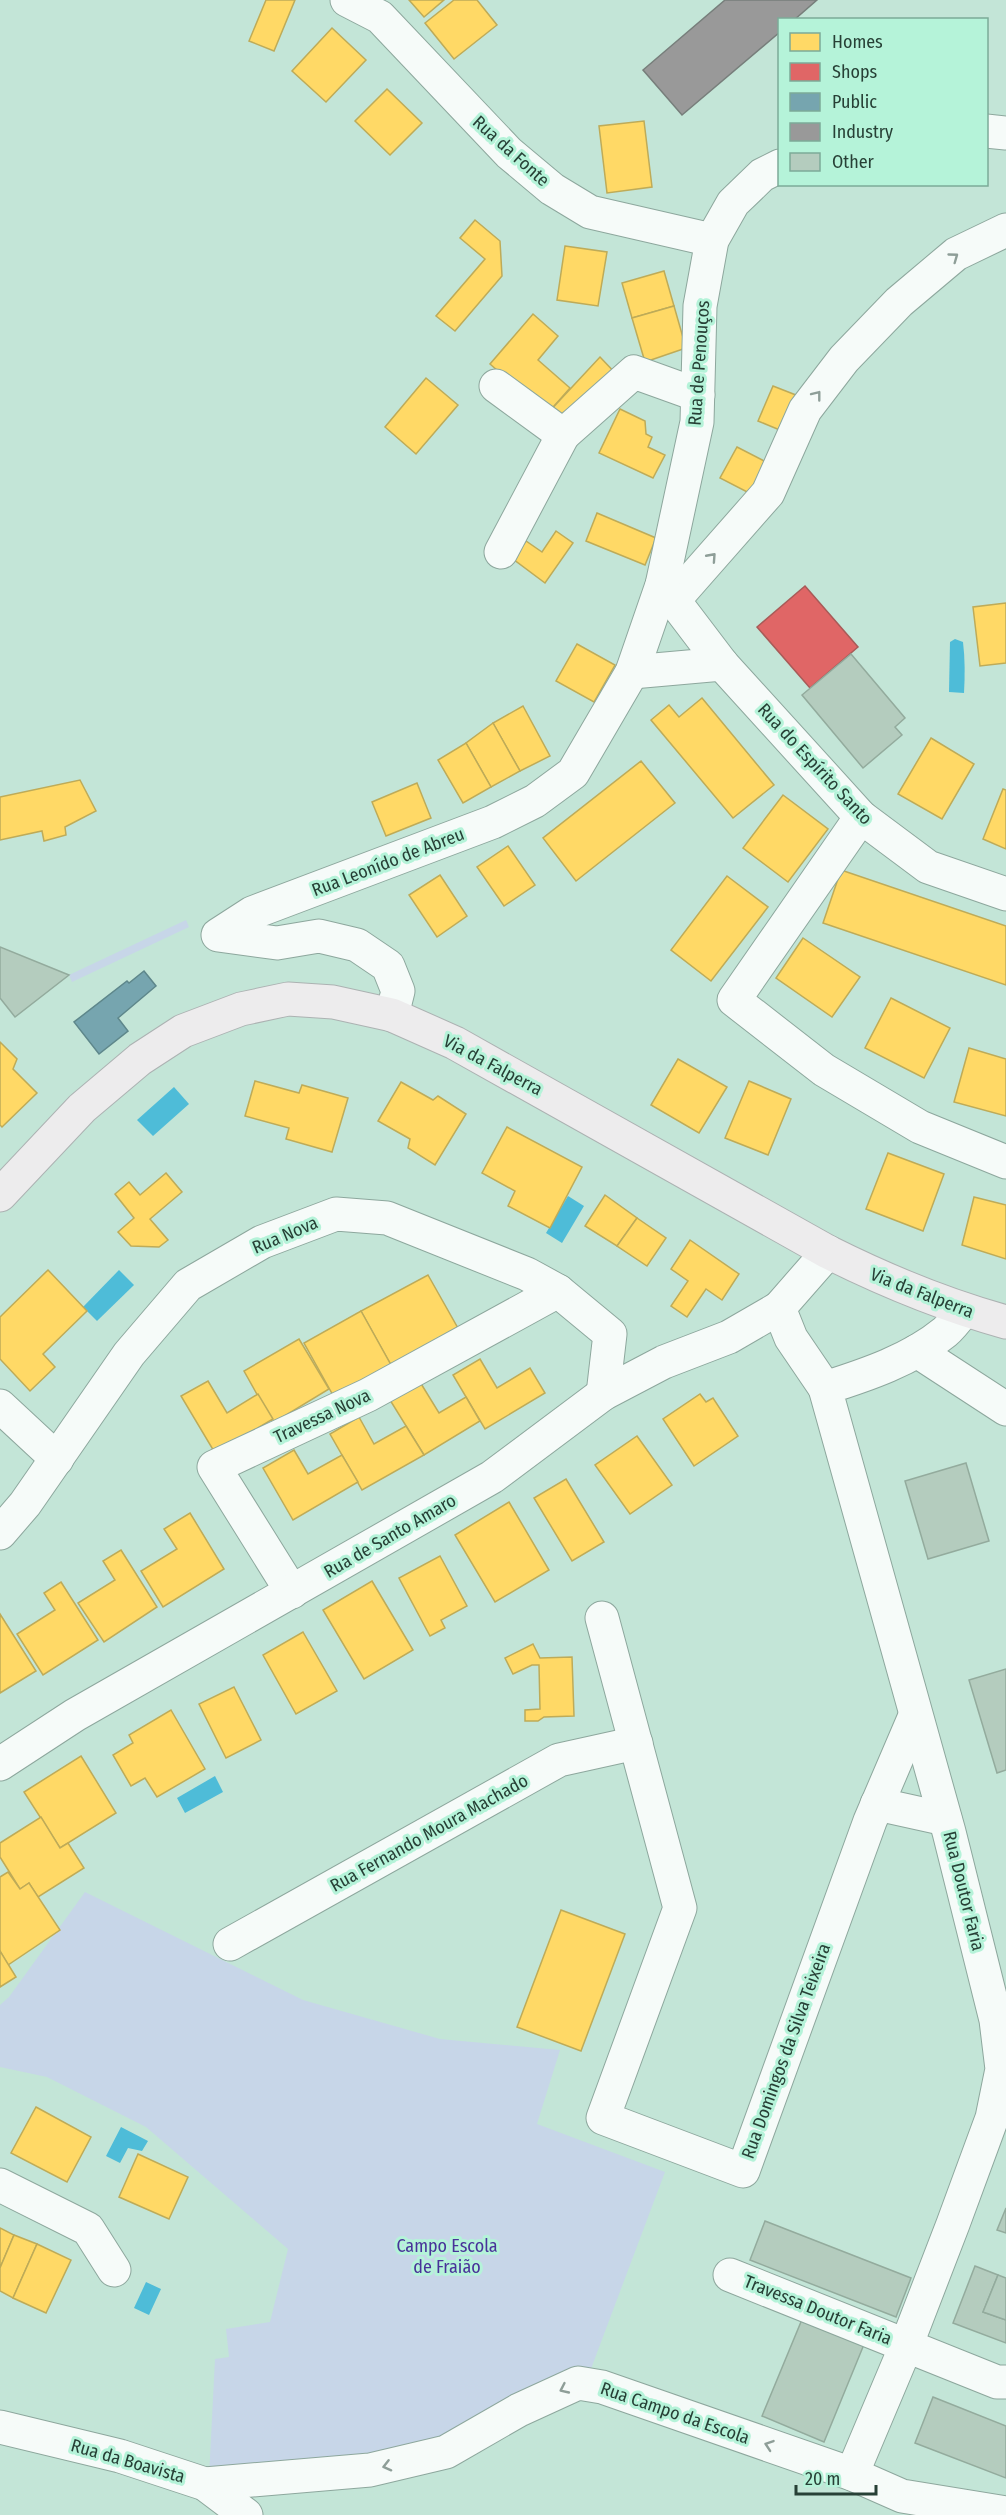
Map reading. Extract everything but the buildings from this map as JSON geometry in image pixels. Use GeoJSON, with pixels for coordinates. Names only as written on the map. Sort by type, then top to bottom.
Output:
{"type":"FeatureCollection","features":[{"type":"Feature","properties":{"kind":"main road","name":"Via da Falperra"},"geometry":{"type":"LineString","coordinates":[[0,1195],[82,1108],[140,1059],[183,1031],[241,1009],[288,999],[333,1002],[392,1015],[455,1043],[828,1252],[889,1282],[963,1311],[1006,1322]]}},
{"type":"Feature","properties":{"kind":"street","name":"Rua da Fonte"},"geometry":{"type":"LineString","coordinates":[[347,0],[380,17],[509,153],[552,189],[590,212],[712,240]]}},
{"type":"Feature","properties":{"kind":"street"},"geometry":{"type":"LineString","coordinates":[[988,131],[1006,133]]}},
{"type":"Feature","properties":{"kind":"street","name":"Rua de Penouços"},"geometry":{"type":"LineString","coordinates":[[667,593],[697,422],[700,306],[712,240],[733,203],[762,176],[778,167]]}},
{"type":"Feature","properties":{"kind":"street"},"geometry":{"type":"LineString","coordinates":[[667,593],[768,493],[805,410],[844,359],[898,302],[957,254],[1006,230]]}},
{"type":"Feature","properties":{"kind":"street"},"geometry":{"type":"LineString","coordinates":[[501,552],[563,435],[634,372],[698,395]]}},
{"type":"Feature","properties":{"kind":"street"},"geometry":{"type":"LineString","coordinates":[[495,386],[563,435]]}},
{"type":"Feature","properties":{"kind":"street","name":"Rua do Espírito Santo"},"geometry":{"type":"LineString","coordinates":[[667,593],[722,664],[861,817],[928,867],[1006,894]]}},
{"type":"Feature","properties":{"kind":"street","name":"Rua Leonído de Abreu"},"geometry":{"type":"LineString","coordinates":[[392,1015],[398,990],[388,966],[357,945],[319,936],[277,943],[218,935],[252,913],[493,822],[535,801],[573,773],[632,672],[667,593]]}},
{"type":"Feature","properties":{"kind":"street"},"geometry":{"type":"LineString","coordinates":[[632,672],[722,664]]}},
{"type":"Feature","properties":{"kind":"street"},"geometry":{"type":"LineString","coordinates":[[861,817],[734,1000],[824,1070],[920,1127],[1006,1162]]}},
{"type":"Feature","properties":{"kind":"street","name":"Rua Nova"},"geometry":{"type":"LineString","coordinates":[[0,1533],[25,1504],[129,1354],[188,1285],[262,1242],[336,1215],[387,1218],[526,1274],[558,1291],[610,1335],[664,1362]]}},
{"type":"Feature","properties":{"kind":"street","name":"Rua de Santo Amaro"},"geometry":{"type":"LineString","coordinates":[[0,1764],[75,1715],[492,1477],[603,1394],[664,1362],[729,1337],[779,1308],[828,1252]]}},
{"type":"Feature","properties":{"kind":"street","name":"Travessa Nova"},"geometry":{"type":"LineString","coordinates":[[292,1593],[214,1467],[368,1395],[558,1291]]}},
{"type":"Feature","properties":{"kind":"street","name":"Rua Doutor Faria"},"geometry":{"type":"LineString","coordinates":[[779,1308],[791,1338],[825,1388],[945,1819],[996,2020],[1002,2069],[992,2118],[906,2346],[852,2474]]}},
{"type":"Feature","properties":{"kind":"street"},"geometry":{"type":"LineString","coordinates":[[825,1388],[857,1378],[918,1351],[946,1331],[963,1311]]}},
{"type":"Feature","properties":{"kind":"street"},"geometry":{"type":"LineString","coordinates":[[603,1394],[610,1335]]}},
{"type":"Feature","properties":{"kind":"street"},"geometry":{"type":"LineString","coordinates":[[918,1351],[1006,1409]]}},
{"type":"Feature","properties":{"kind":"street"},"geometry":{"type":"LineString","coordinates":[[0,1406],[57,1459]]}},
{"type":"Feature","properties":{"kind":"street","name":"Rua Domingos da Silva Teixeira"},"geometry":{"type":"LineString","coordinates":[[602,1618],[681,1908],[603,2118],[743,2171],[877,1804],[915,1716]]}},
{"type":"Feature","properties":{"kind":"street","name":"Rua Fernando Moura Machado"},"geometry":{"type":"LineString","coordinates":[[230,1944],[560,1760],[636,1743]]}},
{"type":"Feature","properties":{"kind":"street"},"geometry":{"type":"LineString","coordinates":[[877,1804],[945,1819]]}},
{"type":"Feature","properties":{"kind":"street"},"geometry":{"type":"LineString","coordinates":[[0,2185],[88,2229],[114,2270]]}},
{"type":"Feature","properties":{"kind":"street","name":"Travessa Doutor Faria"},"geometry":{"type":"LineString","coordinates":[[730,2275],[997,2382],[1006,2382]]}},
{"type":"Feature","properties":{"kind":"street","name":"Rua Campo da Escola"},"geometry":{"type":"LineString","coordinates":[[205,2484],[370,2470],[446,2452],[519,2410],[578,2383],[602,2387],[852,2474],[894,2505],[1006,2513]]}},
{"type":"Feature","properties":{"kind":"street","name":"Rua da Boavista"},"geometry":{"type":"LineString","coordinates":[[0,2427],[120,2456],[205,2484],[246,2515]]}},
{"type":"Feature","properties":{"kind":"green space"},"geometry":{"type":"Polygon","coordinates":[[[186,920],[189,927],[72,982],[69,975],[186,920]]]}},
{"type":"Feature","properties":{"kind":"green space","name":"Campo Escola de Fraião"},"geometry":{"type":"Polygon","coordinates":[[[85,1892],[303,2000],[440,2039],[560,2050],[537,2124],[665,2172],[589,2374],[446,2447],[209,2477],[215,2359],[229,2357],[226,2329],[270,2322],[288,2249],[146,2127],[47,2077],[0,2067],[0,2005],[9,1997],[85,1892]]]}},
{"type":"Feature","properties":{"kind":"water"},"geometry":{"type":"Polygon","coordinates":[[[955,639],[963,642],[964,693],[949,692],[950,642],[955,639]]]}},
{"type":"Feature","properties":{"kind":"water"},"geometry":{"type":"Polygon","coordinates":[[[174,1087],[189,1104],[153,1136],[137,1120],[174,1087]]]}},
{"type":"Feature","properties":{"kind":"water"},"geometry":{"type":"Polygon","coordinates":[[[568,1196],[584,1206],[562,1243],[546,1233],[568,1196]]]}},
{"type":"Feature","properties":{"kind":"water"},"geometry":{"type":"Polygon","coordinates":[[[119,1270],[134,1285],[97,1321],[83,1307],[119,1270]]]}},
{"type":"Feature","properties":{"kind":"water"},"geometry":{"type":"Polygon","coordinates":[[[215,1776],[223,1792],[185,1813],[177,1798],[215,1776]]]}},
{"type":"Feature","properties":{"kind":"water"},"geometry":{"type":"Polygon","coordinates":[[[121,2127],[148,2141],[142,2151],[128,2148],[120,2163],[106,2156],[121,2127]]]}},
{"type":"Feature","properties":{"kind":"water"},"geometry":{"type":"Polygon","coordinates":[[[146,2282],[161,2289],[149,2315],[134,2308],[146,2282]]]}}]}
